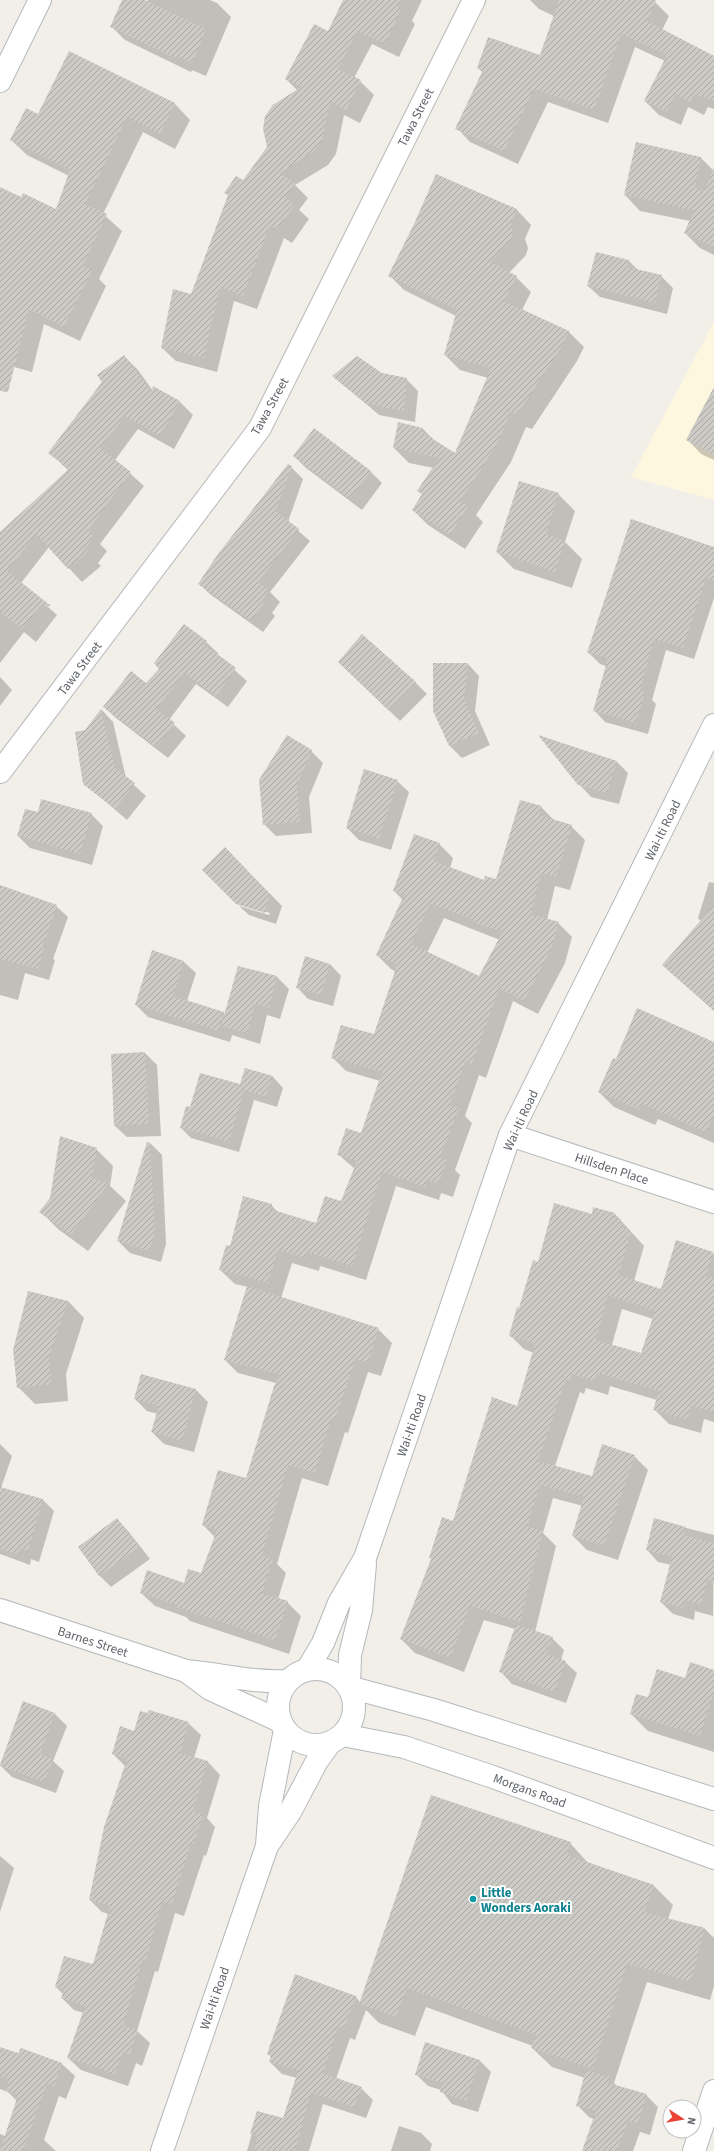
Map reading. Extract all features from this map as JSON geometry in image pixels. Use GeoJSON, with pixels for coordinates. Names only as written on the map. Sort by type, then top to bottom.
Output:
{"type":"FeatureCollection","features":[{"type":"Feature","properties":{"kind":"street"},"geometry":{"type":"LineString","coordinates":[[0,82],[40,0]]}},
{"type":"Feature","properties":{"kind":"street","name":"Tawa Street"},"geometry":{"type":"LineString","coordinates":[[0,772],[260,428],[474,0]]}},
{"type":"Feature","properties":{"kind":"street","name":"Wai-Iti Road"},"geometry":{"type":"LineString","coordinates":[[307,1670],[323,1643],[340,1603],[365,1558],[510,1135],[714,725]]}},
{"type":"Feature","properties":{"kind":"street","name":"Hillsden Place"},"geometry":{"type":"LineString","coordinates":[[510,1135],[714,1202]]}},
{"type":"Feature","properties":{"kind":"street","name":"Wai-Iti Road"},"geometry":{"type":"LineString","coordinates":[[349,1686],[350,1655],[361,1610],[365,1558]]}},
{"type":"Feature","properties":{"kind":"street","name":"Barnes Street"},"geometry":{"type":"LineString","coordinates":[[0,1610],[186,1671],[215,1673],[243,1680],[269,1682],[288,1681]]}},
{"type":"Feature","properties":{"kind":"street"},"geometry":{"type":"LineString","coordinates":[[307,1670],[328,1670],[340,1676],[349,1686],[354,1699],[355,1712],[351,1724],[337,1739],[318,1746],[305,1744],[294,1739],[283,1725],[278,1710],[278,1700],[288,1681],[296,1674],[307,1670]]}},
{"type":"Feature","properties":{"kind":"street","name":"Barnes Street"},"geometry":{"type":"LineString","coordinates":[[186,1671],[210,1689],[283,1725]]}},
{"type":"Feature","properties":{"kind":"street"},"geometry":{"type":"LineString","coordinates":[[349,1686],[434,1710],[714,1799]]}},
{"type":"Feature","properties":{"kind":"street","name":"Wai-Iti Road"},"geometry":{"type":"LineString","coordinates":[[162,2151],[267,1846],[270,1806],[283,1725]]}},
{"type":"Feature","properties":{"kind":"street","name":"Wai-Iti Road"},"geometry":{"type":"LineString","coordinates":[[267,1846],[290,1812],[317,1761],[337,1739]]}},
{"type":"Feature","properties":{"kind":"street","name":"Morgans Road"},"geometry":{"type":"LineString","coordinates":[[337,1739],[404,1747],[493,1776],[714,1858]]}},
{"type":"Feature","properties":{"kind":"street"},"geometry":{"type":"LineString","coordinates":[[694,2151],[714,2091]]}},
{"type":"Feature","properties":{"kind":"shaded area"},"geometry":{"type":"Polygon","coordinates":[[[714,322],[714,500],[631,477],[714,322]]]}},
{"type":"Feature","properties":{"kind":"building"},"geometry":{"type":"Polygon","coordinates":[[[122,0],[145,0],[206,29],[192,63],[178,57],[177,59],[110,27],[122,0]]]}},
{"type":"Feature","properties":{"kind":"building"},"geometry":{"type":"Polygon","coordinates":[[[343,0],[401,0],[398,7],[401,9],[385,44],[357,31],[338,69],[361,80],[346,110],[330,102],[322,140],[314,151],[280,173],[295,183],[285,197],[295,205],[277,230],[270,225],[243,296],[220,287],[204,358],[161,348],[173,289],[191,294],[228,195],[224,193],[236,176],[243,180],[267,147],[263,129],[265,116],[273,105],[301,87],[285,79],[314,24],[328,31],[343,0]]]}},
{"type":"Feature","properties":{"kind":"building"},"geometry":{"type":"Polygon","coordinates":[[[559,0],[656,0],[647,21],[714,56],[714,101],[694,94],[690,102],[675,94],[667,112],[644,101],[667,55],[621,34],[594,110],[534,89],[504,151],[455,129],[483,70],[477,68],[488,37],[540,55],[559,0]]]}},
{"type":"Feature","properties":{"kind":"building"},"geometry":{"type":"Polygon","coordinates":[[[69,51],[175,103],[160,134],[127,117],[85,204],[107,214],[83,265],[92,270],[64,327],[29,309],[8,392],[0,391],[0,187],[21,197],[23,193],[56,209],[70,170],[10,140],[26,108],[38,114],[69,51]]]}},
{"type":"Feature","properties":{"kind":"building"},"geometry":{"type":"Polygon","coordinates":[[[636,142],[701,157],[695,187],[704,191],[714,168],[714,247],[684,233],[694,211],[624,195],[636,142]]]}},
{"type":"Feature","properties":{"kind":"building"},"geometry":{"type":"Polygon","coordinates":[[[436,174],[517,209],[511,223],[513,232],[511,240],[490,262],[517,276],[504,301],[569,331],[562,346],[517,415],[511,412],[496,446],[460,501],[468,506],[450,535],[412,510],[422,494],[417,491],[439,458],[393,448],[398,422],[423,428],[422,432],[455,453],[491,368],[444,355],[457,310],[388,276],[414,224],[436,174]]]}},
{"type":"Feature","properties":{"kind":"building"},"geometry":{"type":"Polygon","coordinates":[[[596,252],[629,260],[627,267],[662,275],[655,303],[587,286],[596,252]]]}},
{"type":"Feature","properties":{"kind":"building"},"geometry":{"type":"Polygon","coordinates":[[[124,355],[152,392],[153,386],[180,401],[160,436],[125,416],[100,448],[131,472],[88,530],[94,537],[85,549],[88,551],[68,569],[36,534],[7,571],[51,606],[40,606],[22,629],[0,612],[0,532],[69,469],[48,453],[102,382],[97,375],[124,355]]]}},
{"type":"Feature","properties":{"kind":"building"},"geometry":{"type":"Polygon","coordinates":[[[357,356],[382,373],[407,378],[404,411],[366,404],[332,376],[357,356]]]}},
{"type":"Feature","properties":{"kind":"building"},"geometry":{"type":"Polygon","coordinates":[[[714,387],[714,455],[686,440],[714,387]]]}},
{"type":"Feature","properties":{"kind":"building"},"geometry":{"type":"Polygon","coordinates":[[[314,428],[371,471],[350,499],[293,456],[314,428]]]}},
{"type":"Feature","properties":{"kind":"building"},"geometry":{"type":"Polygon","coordinates":[[[288,464],[292,466],[276,511],[299,529],[258,582],[269,590],[261,602],[264,603],[251,621],[198,584],[218,554],[288,464]]]}},
{"type":"Feature","properties":{"kind":"building"},"geometry":{"type":"Polygon","coordinates":[[[519,481],[559,493],[546,534],[565,541],[555,572],[496,552],[519,481]]]}},
{"type":"Feature","properties":{"kind":"building"},"geometry":{"type":"Polygon","coordinates":[[[631,519],[714,547],[714,581],[706,578],[683,648],[654,639],[640,690],[645,692],[636,723],[593,711],[608,658],[587,653],[631,519]]]}},
{"type":"Feature","properties":{"kind":"building"},"geometry":{"type":"Polygon","coordinates":[[[184,624],[207,641],[204,644],[236,668],[216,696],[184,673],[156,709],[175,723],[156,747],[103,707],[131,671],[146,683],[159,669],[154,663],[184,624]]]}},
{"type":"Feature","properties":{"kind":"building"},"geometry":{"type":"Polygon","coordinates":[[[362,634],[416,682],[388,710],[338,662],[362,634]]]}},
{"type":"Feature","properties":{"kind":"building"},"geometry":{"type":"Polygon","coordinates":[[[433,663],[468,663],[464,699],[479,733],[449,746],[433,711],[433,663]]]}},
{"type":"Feature","properties":{"kind":"building"},"geometry":{"type":"Polygon","coordinates":[[[101,709],[115,768],[135,783],[115,809],[83,784],[75,732],[85,730],[101,709]]]}},
{"type":"Feature","properties":{"kind":"building"},"geometry":{"type":"Polygon","coordinates":[[[287,735],[312,750],[297,785],[300,822],[263,825],[259,780],[287,735]]]}},
{"type":"Feature","properties":{"kind":"building"},"geometry":{"type":"Polygon","coordinates":[[[538,735],[617,761],[607,793],[578,785],[538,735]]]}},
{"type":"Feature","properties":{"kind":"building"},"geometry":{"type":"Polygon","coordinates":[[[364,769],[398,780],[379,839],[346,828],[364,769]]]}},
{"type":"Feature","properties":{"kind":"building"},"geometry":{"type":"Polygon","coordinates":[[[41,799],[92,813],[80,854],[17,836],[25,809],[38,812],[41,799]]]}},
{"type":"Feature","properties":{"kind":"building"},"geometry":{"type":"Polygon","coordinates":[[[520,800],[542,806],[539,815],[572,825],[556,877],[541,873],[531,914],[559,922],[551,949],[524,1001],[499,988],[472,1064],[465,1062],[450,1105],[459,1108],[440,1158],[447,1160],[439,1183],[427,1180],[425,1187],[382,1172],[352,1266],[306,1252],[305,1258],[278,1250],[268,1283],[219,1270],[226,1245],[230,1246],[243,1196],[272,1204],[270,1209],[316,1223],[325,1196],[341,1201],[357,1161],[337,1155],[346,1128],[361,1133],[382,1072],[331,1058],[341,1025],[374,1034],[397,965],[376,955],[404,895],[393,891],[414,834],[440,843],[434,861],[484,880],[485,876],[496,879],[520,800]],[[430,904],[411,944],[479,976],[503,931],[473,923],[474,920],[430,904]]]}},
{"type":"Feature","properties":{"kind":"building"},"geometry":{"type":"Polygon","coordinates":[[[225,847],[270,894],[265,913],[236,904],[202,870],[225,847]]]}},
{"type":"Feature","properties":{"kind":"building"},"geometry":{"type":"Polygon","coordinates":[[[0,885],[57,905],[42,948],[44,948],[38,969],[0,959],[0,885]]]}},
{"type":"Feature","properties":{"kind":"building"},"geometry":{"type":"Polygon","coordinates":[[[714,905],[714,1011],[662,965],[714,905]]]}},
{"type":"Feature","properties":{"kind":"building"},"geometry":{"type":"Polygon","coordinates":[[[152,950],[184,961],[173,996],[224,1012],[218,1031],[135,1005],[152,950]]]}},
{"type":"Feature","properties":{"kind":"building"},"geometry":{"type":"Polygon","coordinates":[[[305,956],[330,964],[321,995],[296,988],[305,956]]]}},
{"type":"Feature","properties":{"kind":"building"},"geometry":{"type":"Polygon","coordinates":[[[238,966],[277,976],[269,1008],[255,1004],[248,1033],[221,1026],[238,966]]]}},
{"type":"Feature","properties":{"kind":"building"},"geometry":{"type":"Polygon","coordinates":[[[637,1008],[714,1042],[714,1115],[706,1132],[642,1104],[639,1110],[598,1092],[613,1058],[616,1059],[637,1008]]]}},
{"type":"Feature","properties":{"kind":"building"},"geometry":{"type":"Polygon","coordinates":[[[145,1052],[149,1124],[114,1126],[111,1054],[145,1052]]]}},
{"type":"Feature","properties":{"kind":"building"},"geometry":{"type":"Polygon","coordinates":[[[245,1068],[273,1076],[266,1097],[244,1090],[229,1142],[180,1128],[186,1106],[190,1107],[200,1073],[240,1084],[245,1068]]]}},
{"type":"Feature","properties":{"kind":"building"},"geometry":{"type":"Polygon","coordinates":[[[60,1136],[97,1148],[92,1178],[109,1183],[71,1235],[39,1212],[50,1198],[60,1136]]]}},
{"type":"Feature","properties":{"kind":"building"},"geometry":{"type":"Polygon","coordinates":[[[147,1142],[150,1143],[155,1232],[149,1251],[117,1241],[147,1142]]]}},
{"type":"Feature","properties":{"kind":"building"},"geometry":{"type":"Polygon","coordinates":[[[554,1203],[592,1214],[593,1207],[615,1213],[614,1217],[621,1219],[620,1223],[623,1224],[622,1228],[631,1231],[619,1275],[661,1289],[676,1240],[713,1252],[706,1276],[714,1278],[714,1412],[691,1406],[687,1420],[653,1410],[659,1391],[597,1373],[594,1381],[572,1374],[570,1380],[566,1379],[538,1461],[592,1476],[602,1444],[635,1455],[604,1546],[572,1536],[584,1497],[540,1485],[527,1526],[543,1531],[520,1622],[470,1606],[450,1658],[400,1639],[431,1559],[429,1558],[442,1517],[453,1521],[492,1397],[517,1406],[535,1344],[509,1336],[533,1260],[538,1262],[554,1203]],[[608,1295],[596,1340],[641,1353],[655,1311],[608,1295]]]}},
{"type":"Feature","properties":{"kind":"building"},"geometry":{"type":"Polygon","coordinates":[[[247,1286],[379,1328],[368,1363],[355,1359],[335,1420],[331,1419],[315,1473],[288,1465],[262,1555],[273,1559],[262,1593],[288,1601],[275,1640],[176,1607],[176,1605],[140,1593],[147,1570],[184,1583],[188,1569],[201,1573],[217,1530],[202,1525],[218,1470],[246,1478],[274,1386],[281,1375],[224,1360],[247,1286]]]}},
{"type":"Feature","properties":{"kind":"building"},"geometry":{"type":"Polygon","coordinates":[[[28,1291],[68,1301],[49,1357],[52,1384],[17,1388],[13,1350],[28,1291]]]}},
{"type":"Feature","properties":{"kind":"building"},"geometry":{"type":"Polygon","coordinates":[[[141,1374],[196,1389],[182,1441],[151,1432],[159,1406],[134,1399],[141,1374]]]}},
{"type":"Feature","properties":{"kind":"building"},"geometry":{"type":"Polygon","coordinates":[[[0,1487],[43,1499],[28,1551],[20,1549],[19,1554],[0,1549],[0,1487]]]}},
{"type":"Feature","properties":{"kind":"building"},"geometry":{"type":"Polygon","coordinates":[[[117,1518],[139,1547],[99,1576],[78,1547],[117,1518]]]}},
{"type":"Feature","properties":{"kind":"building"},"geometry":{"type":"Polygon","coordinates":[[[654,1518],[686,1527],[684,1535],[714,1543],[714,1582],[707,1580],[701,1604],[684,1600],[682,1608],[660,1602],[672,1557],[646,1550],[654,1518]]]}},
{"type":"Feature","properties":{"kind":"building"},"geometry":{"type":"Polygon","coordinates":[[[516,1624],[553,1637],[547,1654],[566,1661],[554,1692],[499,1672],[516,1624]]]}},
{"type":"Feature","properties":{"kind":"building"},"geometry":{"type":"Polygon","coordinates":[[[690,1662],[714,1670],[714,1692],[700,1736],[630,1714],[636,1694],[648,1697],[657,1669],[685,1678],[690,1662]]]}},
{"type":"Feature","properties":{"kind":"building"},"geometry":{"type":"Polygon","coordinates":[[[23,1701],[55,1713],[40,1754],[53,1759],[44,1782],[0,1766],[23,1701]]]}},
{"type":"Feature","properties":{"kind":"building"},"geometry":{"type":"Polygon","coordinates":[[[149,1710],[189,1722],[180,1753],[208,1761],[193,1811],[203,1814],[194,1844],[191,1843],[172,1904],[162,1901],[146,1960],[143,1959],[123,2025],[138,2030],[130,2054],[123,2052],[115,2074],[67,2058],[85,2006],[61,1998],[64,1990],[55,1987],[64,1956],[93,1964],[110,1906],[89,1900],[104,1827],[127,1759],[112,1754],[120,1726],[134,1731],[140,1711],[148,1713],[149,1710]]]}},
{"type":"Feature","properties":{"kind":"building"},"geometry":{"type":"Polygon","coordinates":[[[431,1795],[571,1842],[567,1855],[654,1885],[644,1912],[705,1928],[691,1982],[627,1964],[593,2069],[531,2048],[536,2035],[407,1988],[396,2017],[359,2004],[431,1795]]]}},
{"type":"Feature","properties":{"kind":"building"},"geometry":{"type":"Polygon","coordinates":[[[295,1974],[356,1996],[344,2029],[338,2027],[323,2073],[362,2087],[354,2107],[311,2093],[295,2151],[254,2151],[258,2136],[250,2134],[257,2111],[283,2118],[298,2071],[269,2062],[271,2056],[267,2054],[295,1974]]]}},
{"type":"Feature","properties":{"kind":"building"},"geometry":{"type":"Polygon","coordinates":[[[425,2042],[480,2060],[466,2101],[440,2092],[442,2083],[415,2075],[425,2042]]]}},
{"type":"Feature","properties":{"kind":"building"},"geometry":{"type":"Polygon","coordinates":[[[0,2047],[18,2053],[21,2048],[62,2063],[54,2087],[47,2084],[23,2151],[0,2151],[18,2095],[6,2091],[9,2080],[0,2076],[0,2047]]]}},
{"type":"Feature","properties":{"kind":"building"},"geometry":{"type":"Polygon","coordinates":[[[586,2070],[610,2077],[608,2083],[647,2094],[638,2123],[628,2121],[617,2151],[582,2151],[596,2111],[576,2106],[586,2070]]]}},
{"type":"Feature","properties":{"kind":"place","name":"Little Wonders Aoraki"},"geometry":{"type":"Point","coordinates":[473,1899]}}]}
